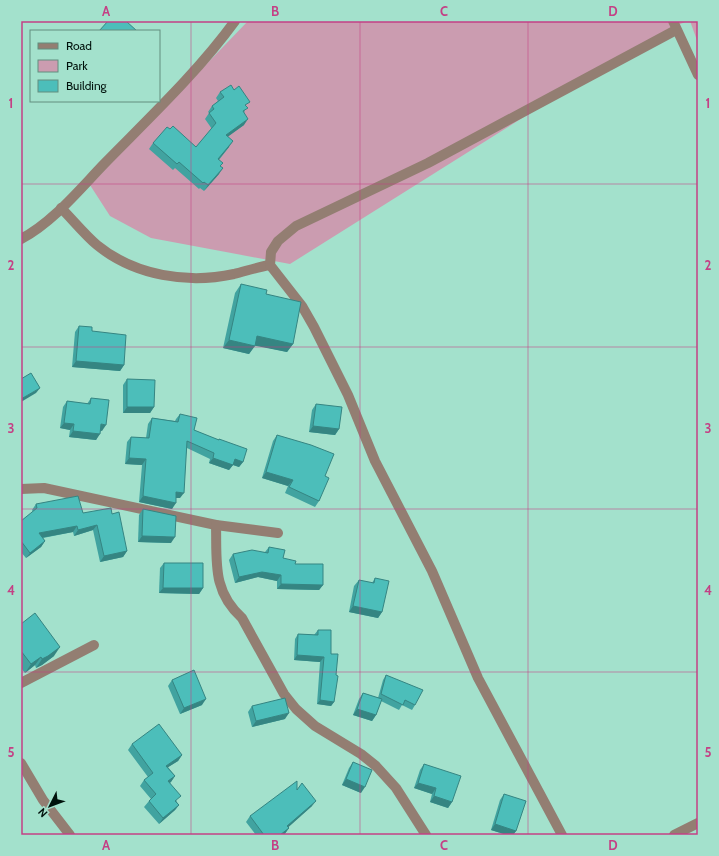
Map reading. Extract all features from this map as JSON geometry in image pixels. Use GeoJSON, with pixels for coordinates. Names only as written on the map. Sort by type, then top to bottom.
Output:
{"type":"FeatureCollection","features":[{"type":"Feature","properties":{"kind":"street"},"geometry":{"type":"LineString","coordinates":[[21,239],[36,229],[61,208],[183,83],[235,21]]}},
{"type":"Feature","properties":{"kind":"street"},"geometry":{"type":"LineString","coordinates":[[562,835],[478,678],[432,571],[375,460],[348,395],[314,327],[302,306],[273,271],[270,265],[271,252],[278,241],[296,226],[428,163],[674,25],[698,75]]}},
{"type":"Feature","properties":{"kind":"street"},"geometry":{"type":"LineString","coordinates":[[61,208],[97,244],[129,264],[147,271],[182,278],[198,278],[233,274],[270,265]]}},
{"type":"Feature","properties":{"kind":"street"},"geometry":{"type":"LineString","coordinates":[[21,489],[44,488],[216,525],[278,534]]}},
{"type":"Feature","properties":{"kind":"street"},"geometry":{"type":"LineString","coordinates":[[216,525],[218,582],[222,594],[233,610],[242,618],[284,694],[296,709],[315,726],[361,754],[376,766],[396,788],[426,835]]}},
{"type":"Feature","properties":{"kind":"street"},"geometry":{"type":"LineString","coordinates":[[21,683],[94,645]]}},
{"type":"Feature","properties":{"kind":"street"},"geometry":{"type":"LineString","coordinates":[[21,763],[43,800],[70,835]]}},
{"type":"Feature","properties":{"kind":"street"},"geometry":{"type":"LineString","coordinates":[[674,835],[698,823]]}},
{"type":"Feature","properties":{"kind":"green space"},"geometry":{"type":"Polygon","coordinates":[[[248,21],[688,21],[675,26],[664,35],[519,120],[290,264],[151,238],[110,216],[90,185],[248,21]]]}},
{"type":"Feature","properties":{"kind":"green space"},"geometry":{"type":"Polygon","coordinates":[[[690,21],[698,21],[698,43],[690,21]]]}},
{"type":"Feature","properties":{"kind":"building"},"geometry":{"type":"Polygon","coordinates":[[[108,21],[126,21],[136,30],[100,30],[108,21]]]}},
{"type":"Feature","properties":{"kind":"building"},"geometry":{"type":"Polygon","coordinates":[[[231,85],[234,90],[239,86],[250,102],[245,105],[248,108],[243,111],[248,119],[226,135],[233,141],[218,159],[223,163],[220,166],[223,168],[208,185],[204,182],[203,183],[179,162],[177,164],[153,143],[167,127],[170,129],[173,126],[196,147],[216,123],[209,113],[214,109],[212,106],[224,97],[220,92],[231,85]]]}},
{"type":"Feature","properties":{"kind":"building"},"geometry":{"type":"Polygon","coordinates":[[[241,284],[267,290],[266,294],[301,302],[293,344],[257,336],[255,346],[229,340],[241,284]]]}},
{"type":"Feature","properties":{"kind":"building"},"geometry":{"type":"Polygon","coordinates":[[[79,326],[92,327],[92,331],[126,335],[124,365],[76,361],[79,326]]]}},
{"type":"Feature","properties":{"kind":"building"},"geometry":{"type":"Polygon","coordinates":[[[31,373],[40,388],[21,399],[21,379],[31,373]]]}},
{"type":"Feature","properties":{"kind":"building"},"geometry":{"type":"Polygon","coordinates":[[[127,379],[155,380],[154,407],[127,407],[127,379]]]}},
{"type":"Feature","properties":{"kind":"building"},"geometry":{"type":"Polygon","coordinates":[[[91,398],[109,400],[106,425],[101,424],[100,434],[73,431],[74,424],[64,423],[67,401],[90,404],[91,398]]]}},
{"type":"Feature","properties":{"kind":"building"},"geometry":{"type":"Polygon","coordinates":[[[316,404],[342,407],[339,429],[313,426],[316,404]]]}},
{"type":"Feature","properties":{"kind":"building"},"geometry":{"type":"Polygon","coordinates":[[[180,414],[197,418],[194,430],[247,449],[243,462],[235,459],[233,465],[213,458],[214,453],[187,441],[184,493],[176,492],[176,503],[143,496],[146,459],[129,458],[131,437],[149,438],[152,418],[178,422],[180,414]]]}},
{"type":"Feature","properties":{"kind":"building"},"geometry":{"type":"Polygon","coordinates":[[[277,435],[311,445],[334,454],[325,476],[329,478],[319,501],[289,487],[293,480],[266,472],[277,435]]]}},
{"type":"Feature","properties":{"kind":"building"},"geometry":{"type":"Polygon","coordinates":[[[78,496],[83,513],[111,508],[112,514],[119,512],[127,551],[104,556],[97,525],[78,530],[77,526],[39,533],[45,541],[30,553],[21,541],[21,521],[37,508],[36,504],[78,496]]]}},
{"type":"Feature","properties":{"kind":"building"},"geometry":{"type":"Polygon","coordinates":[[[143,509],[176,516],[175,537],[142,536],[143,509]]]}},
{"type":"Feature","properties":{"kind":"building"},"geometry":{"type":"Polygon","coordinates":[[[269,547],[285,550],[283,558],[296,561],[295,564],[323,564],[323,585],[281,584],[281,575],[262,572],[239,577],[233,554],[252,550],[268,553],[269,547]]]}},
{"type":"Feature","properties":{"kind":"building"},"geometry":{"type":"Polygon","coordinates":[[[164,563],[203,563],[203,588],[163,588],[164,563]]]}},
{"type":"Feature","properties":{"kind":"building"},"geometry":{"type":"Polygon","coordinates":[[[375,578],[389,581],[382,612],[353,606],[359,580],[374,583],[375,578]]]}},
{"type":"Feature","properties":{"kind":"building"},"geometry":{"type":"Polygon","coordinates":[[[35,613],[60,647],[48,656],[42,659],[41,657],[31,664],[21,651],[21,624],[35,613]]]}},
{"type":"Feature","properties":{"kind":"building"},"geometry":{"type":"Polygon","coordinates":[[[318,630],[331,630],[331,654],[338,654],[336,675],[338,676],[334,702],[320,700],[324,657],[297,655],[298,634],[318,635],[318,630]]]}},
{"type":"Feature","properties":{"kind":"building"},"geometry":{"type":"Polygon","coordinates":[[[194,670],[206,699],[184,708],[172,680],[194,670]]]}},
{"type":"Feature","properties":{"kind":"building"},"geometry":{"type":"Polygon","coordinates":[[[386,675],[423,690],[415,705],[405,700],[403,705],[381,694],[386,675]]]}},
{"type":"Feature","properties":{"kind":"building"},"geometry":{"type":"Polygon","coordinates":[[[363,693],[382,699],[376,715],[357,709],[363,693]]]}},
{"type":"Feature","properties":{"kind":"building"},"geometry":{"type":"Polygon","coordinates":[[[285,698],[289,713],[256,721],[252,706],[285,698]]]}},
{"type":"Feature","properties":{"kind":"building"},"geometry":{"type":"Polygon","coordinates":[[[159,724],[182,755],[166,766],[175,776],[168,781],[181,796],[175,801],[179,805],[163,818],[149,801],[156,794],[144,780],[153,773],[132,744],[159,724]]]}},
{"type":"Feature","properties":{"kind":"building"},"geometry":{"type":"Polygon","coordinates":[[[353,762],[372,770],[365,787],[346,779],[353,762]]]}},
{"type":"Feature","properties":{"kind":"building"},"geometry":{"type":"Polygon","coordinates":[[[424,764],[461,776],[452,802],[434,796],[436,788],[418,783],[424,764]]]}},
{"type":"Feature","properties":{"kind":"building"},"geometry":{"type":"Polygon","coordinates":[[[297,781],[297,790],[302,783],[316,801],[287,826],[289,828],[280,835],[264,835],[250,816],[297,781]]]}},
{"type":"Feature","properties":{"kind":"building"},"geometry":{"type":"Polygon","coordinates":[[[504,794],[526,801],[516,831],[495,824],[504,794]]]}}]}
